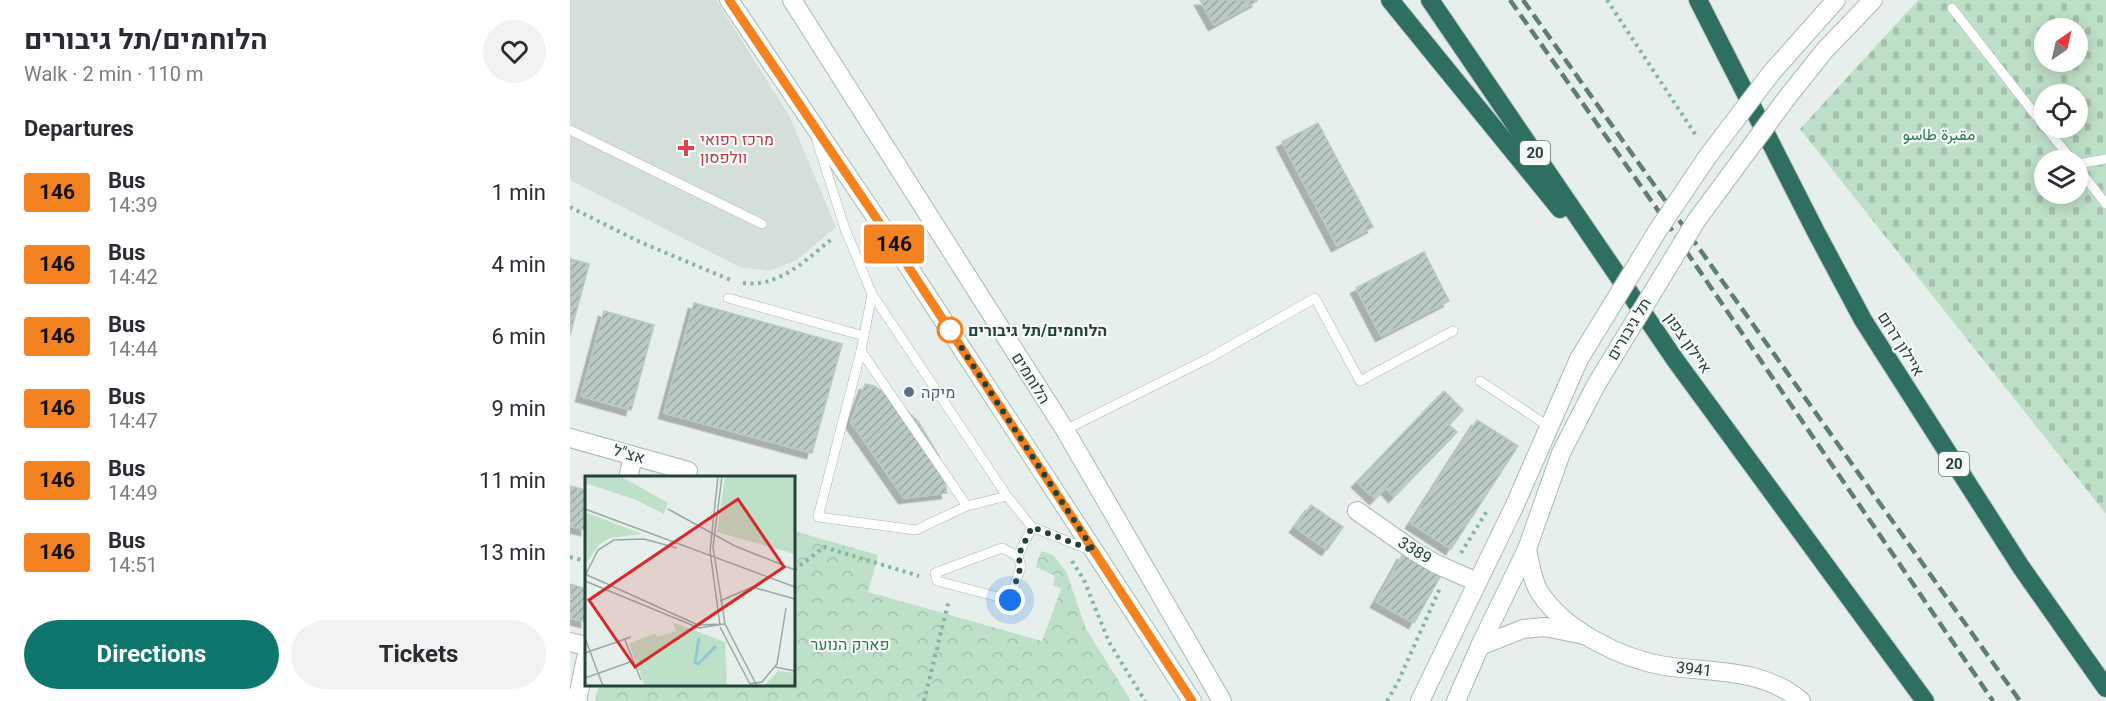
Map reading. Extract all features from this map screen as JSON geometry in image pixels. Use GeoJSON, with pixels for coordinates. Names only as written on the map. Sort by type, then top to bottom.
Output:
{"type":"FeatureCollection","features":[{"type":"Feature","properties":{"kind":"highway"},"geometry":{"type":"LineString","coordinates":[[1390,0],[1639,306]]}},
{"type":"Feature","properties":{"kind":"highway","name":"איילון צפון"},"geometry":{"type":"LineString","coordinates":[[1430,0],[1676,362],[1925,701]]}},
{"type":"Feature","properties":{"kind":"highway","name":"איילון דרום"},"geometry":{"type":"LineString","coordinates":[[1698,0],[1863,320],[2021,567],[2106,688]]}},
{"type":"Feature","properties":{"kind":"street"},"geometry":{"type":"LineString","coordinates":[[729,0],[887,234],[1192,701]]}},
{"type":"Feature","properties":{"kind":"street","name":"הלוחמים"},"geometry":{"type":"LineString","coordinates":[[792,0],[1065,430],[1222,701]]}},
{"type":"Feature","properties":{"kind":"street","name":"תל גיבורים"},"geometry":{"type":"LineString","coordinates":[[1420,701],[1514,507],[1579,360],[1658,230],[1708,156],[1772,72],[1836,0]]}},
{"type":"Feature","properties":{"kind":"street","name":"תל גיבורים"},"geometry":{"type":"LineString","coordinates":[[1456,701],[1527,549],[1561,453],[1596,385],[1696,221],[1825,50],[1873,0]]}},
{"type":"Feature","properties":{"kind":"street","name":"אצ\"ל"},"geometry":{"type":"LineString","coordinates":[[570,438],[688,471]]}},
{"type":"Feature","properties":{"kind":"street"},"geometry":{"type":"LineString","coordinates":[[628,476],[633,456]]}},
{"type":"Feature","properties":{"kind":"street","name":"3389"},"geometry":{"type":"LineString","coordinates":[[1357,511],[1421,555],[1477,582]]}},
{"type":"Feature","properties":{"kind":"street","name":"3941"},"geometry":{"type":"LineString","coordinates":[[1527,549],[1540,592],[1556,611],[1586,635],[1613,650],[1636,659],[1665,666],[1724,672],[1764,680],[1790,692],[1801,701]]}},
{"type":"Feature","properties":{"kind":"street","name":"3941"},"geometry":{"type":"LineString","coordinates":[[1480,646],[1523,629],[1545,627],[1586,635]]}},
{"type":"Feature","properties":{"kind":"street"},"geometry":{"type":"LineString","coordinates":[[570,642],[585,646]]}},
{"type":"Feature","properties":{"kind":"street"},"geometry":{"type":"LineString","coordinates":[[577,701],[585,663]]}},
{"type":"Feature","properties":{"kind":"street"},"geometry":{"type":"LineString","coordinates":[[1408,701],[1434,673]]}},
{"type":"Feature","properties":{"kind":"lane"},"geometry":{"type":"LineString","coordinates":[[1952,8],[2034,113]]}},
{"type":"Feature","properties":{"kind":"lane"},"geometry":{"type":"LineString","coordinates":[[811,121],[845,229],[872,294],[1007,496],[1032,527],[1094,551]]}},
{"type":"Feature","properties":{"kind":"lane"},"geometry":{"type":"LineString","coordinates":[[570,130],[762,224]]}},
{"type":"Feature","properties":{"kind":"lane"},"geometry":{"type":"LineString","coordinates":[[2054,138],[2064,150]]}},
{"type":"Feature","properties":{"kind":"lane"},"geometry":{"type":"LineString","coordinates":[[2088,164],[2106,159]]}},
{"type":"Feature","properties":{"kind":"lane"},"geometry":{"type":"LineString","coordinates":[[2088,180],[2106,204]]}},
{"type":"Feature","properties":{"kind":"lane"},"geometry":{"type":"LineString","coordinates":[[872,294],[861,351],[818,517],[916,530],[967,506],[1007,496]]}},
{"type":"Feature","properties":{"kind":"lane"},"geometry":{"type":"LineString","coordinates":[[728,298],[864,336]]}},
{"type":"Feature","properties":{"kind":"lane"},"geometry":{"type":"LineString","coordinates":[[1065,430],[1211,357],[1315,298],[1360,381],[1454,331]]}},
{"type":"Feature","properties":{"kind":"lane"},"geometry":{"type":"LineString","coordinates":[[861,351],[967,506]]}},
{"type":"Feature","properties":{"kind":"lane"},"geometry":{"type":"LineString","coordinates":[[1480,381],[1548,426]]}},
{"type":"Feature","properties":{"kind":"lane"},"geometry":{"type":"LineString","coordinates":[[1018,556],[1002,548],[936,573],[937,581],[1010,600],[1021,566],[1018,556],[1032,527]]}},
{"type":"Feature","properties":{"kind":"path"},"geometry":{"type":"LineString","coordinates":[[1606,0],[1692,129]]}},
{"type":"Feature","properties":{"kind":"path"},"geometry":{"type":"LineString","coordinates":[[570,207],[640,242],[670,253],[702,269],[736,282],[753,285],[772,280],[794,269],[845,229]]}},
{"type":"Feature","properties":{"kind":"path"},"geometry":{"type":"LineString","coordinates":[[1456,561],[1488,508]]}},
{"type":"Feature","properties":{"kind":"path"},"geometry":{"type":"LineString","coordinates":[[1055,536],[1084,580],[1109,642],[1145,701]]}},
{"type":"Feature","properties":{"kind":"path"},"geometry":{"type":"LineString","coordinates":[[795,569],[824,547],[937,581]]}},
{"type":"Feature","properties":{"kind":"path"},"geometry":{"type":"LineString","coordinates":[[570,557],[585,561]]}},
{"type":"Feature","properties":{"kind":"path"},"geometry":{"type":"LineString","coordinates":[[1387,701],[1398,682],[1443,582]]}},
{"type":"Feature","properties":{"kind":"path"},"geometry":{"type":"LineString","coordinates":[[924,701],[953,585]]}},
{"type":"Feature","properties":{"kind":"shaded area","name":"מרכז רפואי וולפסון"},"geometry":{"type":"Polygon","coordinates":[[[570,0],[716,0],[789,115],[836,227],[797,260],[769,271],[739,267],[570,180],[570,0]]]}},
{"type":"Feature","properties":{"kind":"green space","name":"مقبرة طاسو"},"geometry":{"type":"Polygon","coordinates":[[[1918,0],[2106,0],[2106,514],[1800,129],[1918,0]]]}},
{"type":"Feature","properties":{"kind":"green space","name":"פארק הנוער"},"geometry":{"type":"Polygon","coordinates":[[[795,531],[878,555],[868,592],[1042,641],[1061,589],[1053,585],[1055,576],[1036,567],[1041,551],[1053,555],[1066,571],[1086,629],[1131,701],[595,701],[599,686],[795,686],[795,531]]]}},
{"type":"Feature","properties":{"kind":"building"},"geometry":{"type":"Polygon","coordinates":[[[1200,0],[1257,0],[1257,1],[1214,25],[1200,0]]]}},
{"type":"Feature","properties":{"kind":"building"},"geometry":{"type":"Polygon","coordinates":[[[1318,123],[1373,227],[1337,246],[1282,142],[1318,123]]]}},
{"type":"Feature","properties":{"kind":"building"},"geometry":{"type":"Polygon","coordinates":[[[1424,252],[1449,301],[1381,336],[1356,288],[1424,252]]]}},
{"type":"Feature","properties":{"kind":"building"},"geometry":{"type":"Polygon","coordinates":[[[570,259],[589,264],[570,335],[570,259]]]}},
{"type":"Feature","properties":{"kind":"building"},"geometry":{"type":"Polygon","coordinates":[[[694,303],[842,344],[812,453],[664,413],[694,303]]]}},
{"type":"Feature","properties":{"kind":"building"},"geometry":{"type":"Polygon","coordinates":[[[604,311],[654,325],[631,410],[581,396],[604,311]]]}},
{"type":"Feature","properties":{"kind":"building"},"geometry":{"type":"Polygon","coordinates":[[[865,384],[874,386],[895,400],[918,421],[940,458],[947,493],[904,498],[851,422],[865,384]]]}},
{"type":"Feature","properties":{"kind":"building"},"geometry":{"type":"Polygon","coordinates":[[[1444,391],[1463,410],[1449,425],[1457,432],[1394,497],[1386,488],[1375,499],[1357,482],[1444,391]]]}},
{"type":"Feature","properties":{"kind":"building"},"geometry":{"type":"Polygon","coordinates":[[[1477,420],[1518,446],[1451,549],[1411,523],[1477,420]]]}},
{"type":"Feature","properties":{"kind":"building"},"geometry":{"type":"Polygon","coordinates":[[[570,486],[585,490],[585,530],[570,526],[570,486]]]}},
{"type":"Feature","properties":{"kind":"building"},"geometry":{"type":"Polygon","coordinates":[[[1311,505],[1343,527],[1327,550],[1295,527],[1311,505]]]}},
{"type":"Feature","properties":{"kind":"building"},"geometry":{"type":"Polygon","coordinates":[[[1403,554],[1441,575],[1414,623],[1376,602],[1403,554]]]}},
{"type":"Feature","properties":{"kind":"building"},"geometry":{"type":"Polygon","coordinates":[[[570,584],[585,589],[585,622],[570,618],[570,584]]]}},
{"type":"Feature","properties":{"kind":"railway"},"geometry":{"type":"LineString","coordinates":[[1510,0],[1669,226],[1993,701]]}},
{"type":"Feature","properties":{"kind":"railway"},"geometry":{"type":"LineString","coordinates":[[1523,0],[2020,701]]}},
{"type":"Feature","properties":{"kind":"bus line","name":"146"},"geometry":{"type":"LineString","coordinates":[[729,0],[887,234],[1192,701]]}},
{"type":"Feature","properties":{"kind":"place","name":"מרכז רפואי וולפסון"},"geometry":{"type":"Point","coordinates":[686,148]}},
{"type":"Feature","properties":{"kind":"place","name":"הלוחמים/תל גיבורים"},"geometry":{"type":"Point","coordinates":[950,330]}},
{"type":"Feature","properties":{"kind":"place","name":"מיקה"},"geometry":{"type":"Point","coordinates":[909,392]}},
{"type":"Feature","properties":{"kind":"route"},"geometry":{"type":"LineString","coordinates":[[950,330],[1094,551],[1032,527],[1018,556],[1021,566],[1010,600]]}}]}
